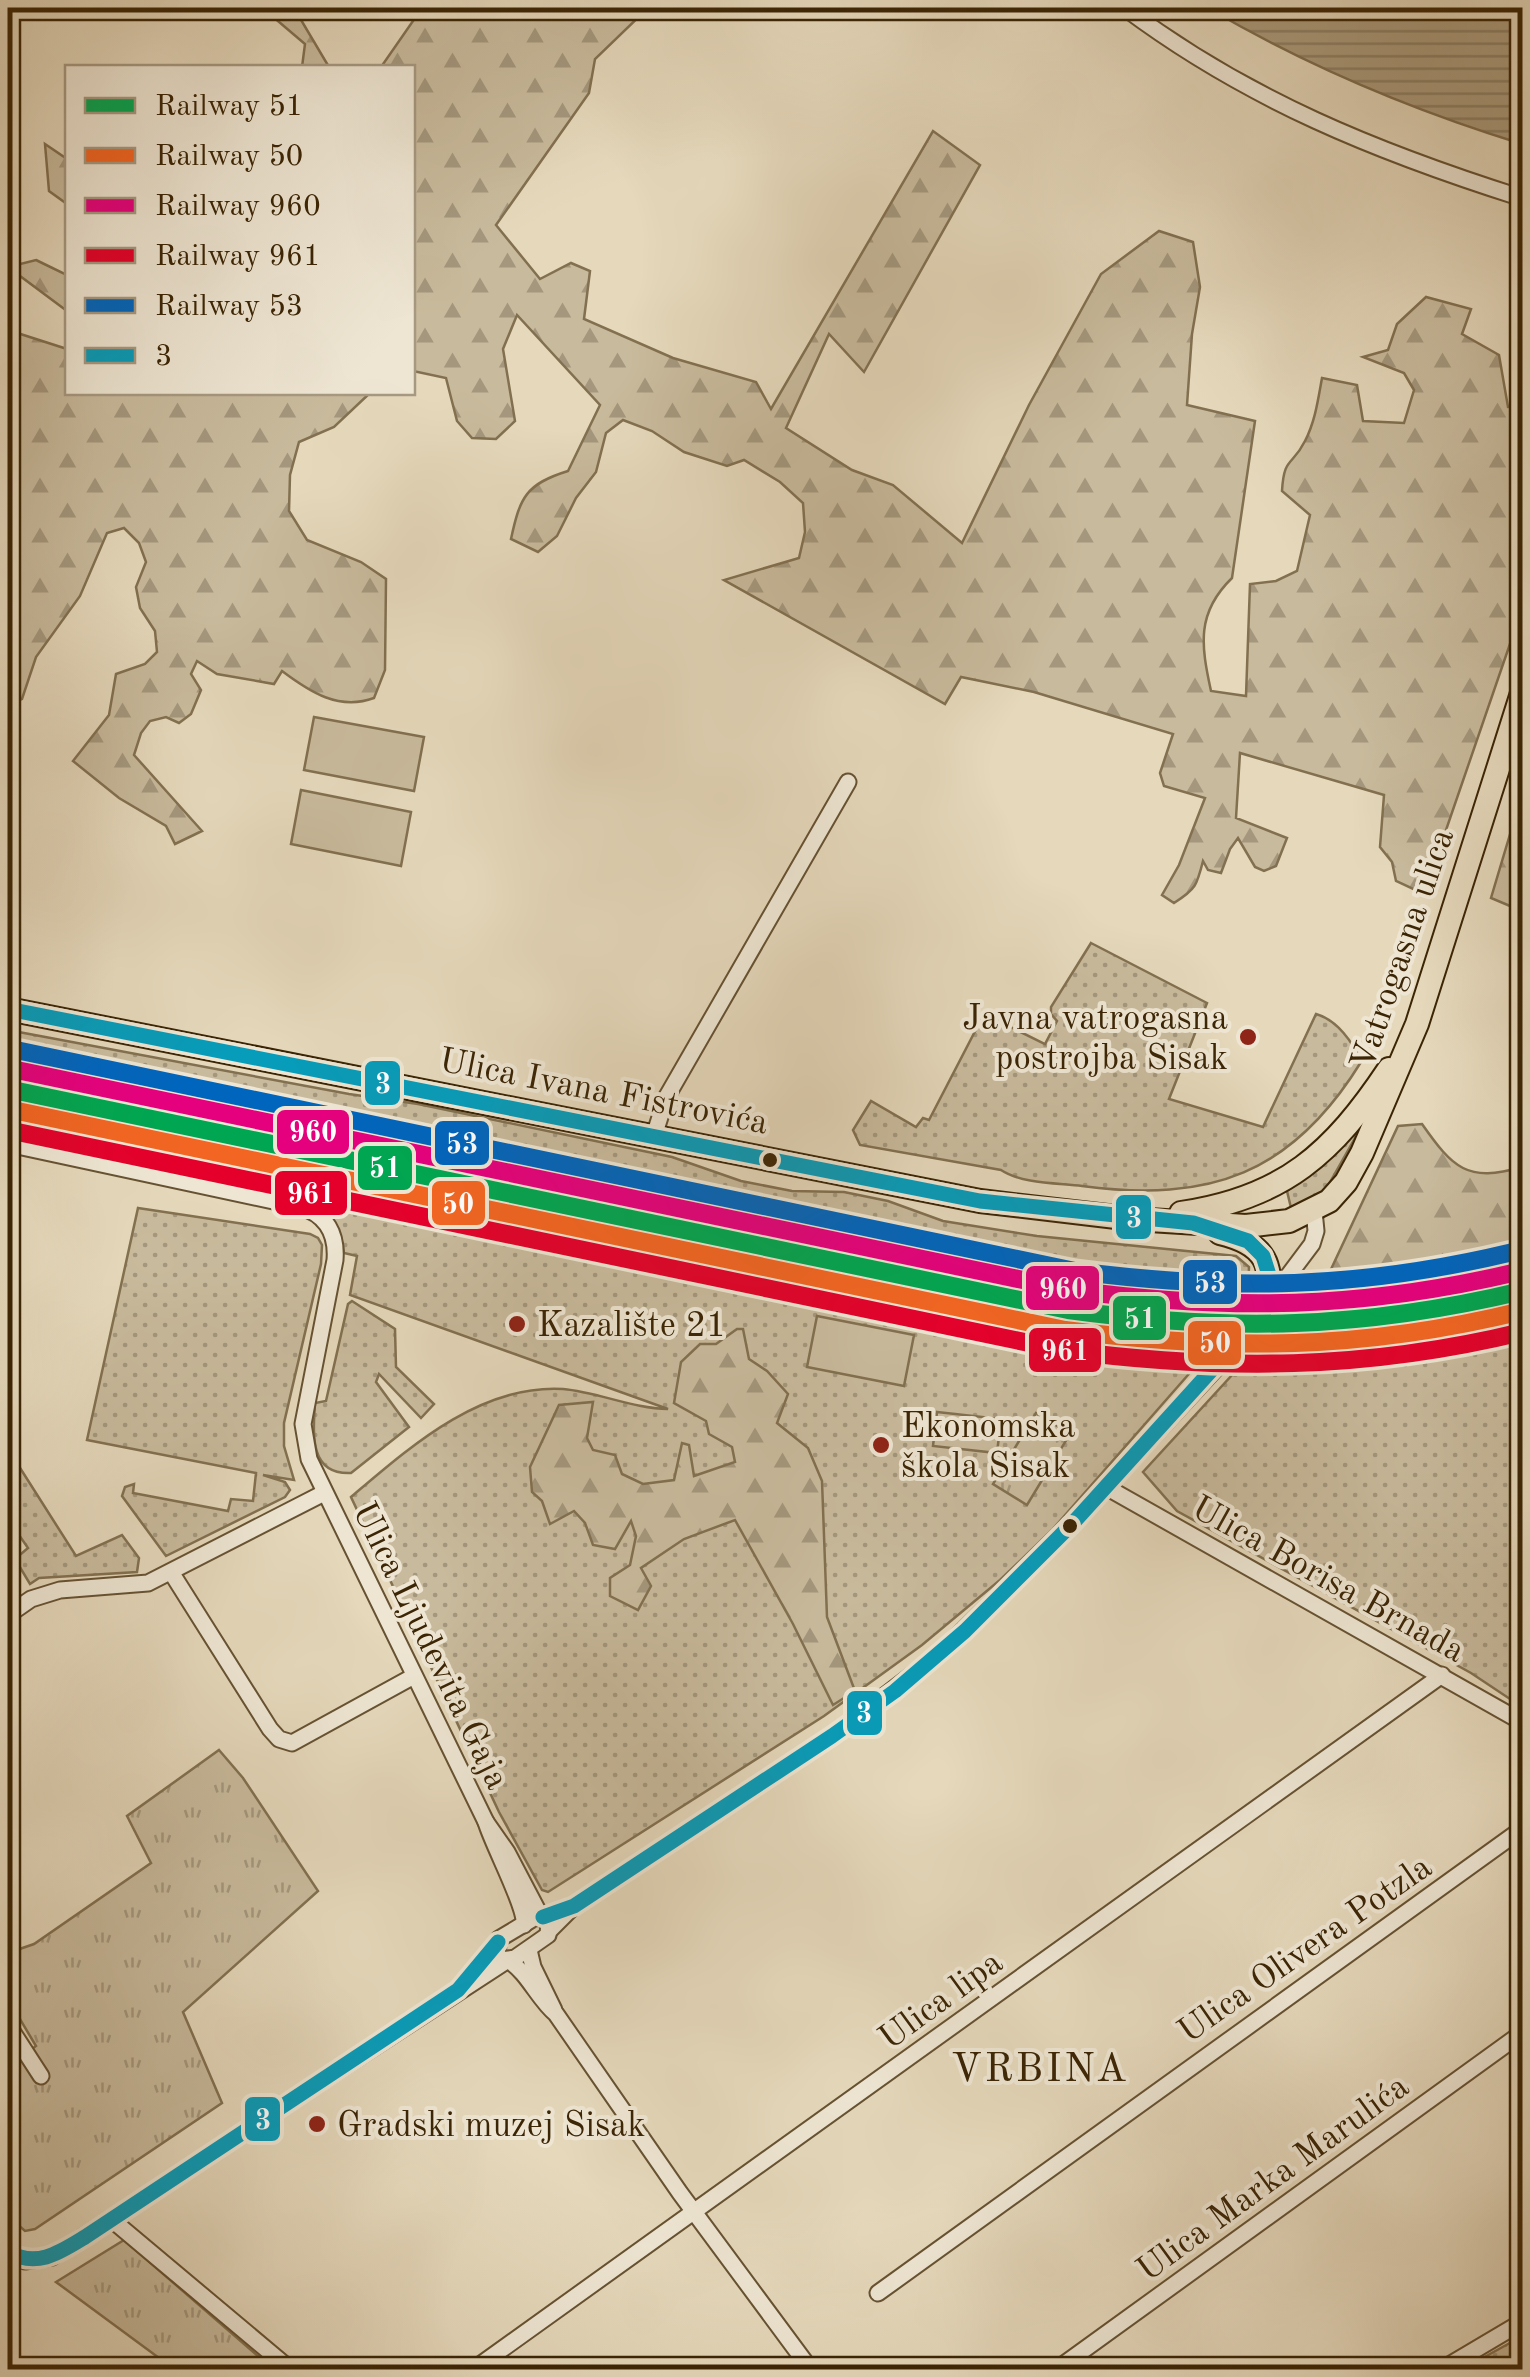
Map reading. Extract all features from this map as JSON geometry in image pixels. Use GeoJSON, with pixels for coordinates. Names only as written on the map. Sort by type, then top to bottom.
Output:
{"type":"FeatureCollection","features":[{"type":"Feature","properties":{"kind":"main road","name":"Vatrogasna ulica"},"geometry":{"type":"LineString","coordinates":[[1314,1210],[1338,1192],[1381,1114],[1417,1024],[1522,693]]}},
{"type":"Feature","properties":{"kind":"main road","name":"Ulica Ivana Fistrovića"},"geometry":{"type":"LineString","coordinates":[[8,1009],[980,1201],[1133,1219]]}},
{"type":"Feature","properties":{"kind":"main road"},"geometry":{"type":"LineString","coordinates":[[1133,1219],[1231,1204],[1276,1186],[1306,1167],[1348,1126],[1417,1024]]}},
{"type":"Feature","properties":{"kind":"main road"},"geometry":{"type":"LineString","coordinates":[[1133,1219],[1278,1224],[1314,1210]]}},
{"type":"Feature","properties":{"kind":"main road"},"geometry":{"type":"LineString","coordinates":[[1193,1223],[1256,1246],[1269,1275],[1266,1310]]}},
{"type":"Feature","properties":{"kind":"street"},"geometry":{"type":"LineString","coordinates":[[1125,8],[1243,86],[1320,125],[1416,163],[1522,198]]}},
{"type":"Feature","properties":{"kind":"street"},"geometry":{"type":"LineString","coordinates":[[654,1136],[666,1098],[848,782]]}},
{"type":"Feature","properties":{"kind":"street","name":"Ulica Ljudevita Gaja"},"geometry":{"type":"LineString","coordinates":[[8,1144],[301,1207],[321,1216],[334,1238],[336,1260],[304,1424],[309,1459],[486,1822],[501,1864],[523,1907],[524,1925]]}},
{"type":"Feature","properties":{"kind":"street"},"geometry":{"type":"LineString","coordinates":[[458,1990],[498,1942],[524,1925],[546,1924],[832,1736],[894,1692],[964,1631],[1106,1487],[1266,1310],[1312,1244],[1316,1231],[1314,1210]]}},
{"type":"Feature","properties":{"kind":"street","name":"Ulica Borisa Brnada"},"geometry":{"type":"LineString","coordinates":[[1106,1487],[1522,1722]]}},
{"type":"Feature","properties":{"kind":"street"},"geometry":{"type":"LineString","coordinates":[[8,1615],[31,1600],[60,1590],[148,1583],[324,1493]]}},
{"type":"Feature","properties":{"kind":"street"},"geometry":{"type":"LineString","coordinates":[[172,1572],[270,1729],[285,1742],[292,1743],[414,1676]]}},
{"type":"Feature","properties":{"kind":"street","name":"Ulica lipa"},"geometry":{"type":"LineString","coordinates":[[473,2370],[1442,1675]]}},
{"type":"Feature","properties":{"kind":"street","name":"Ulica Ljudevita Gaja"},"geometry":{"type":"LineString","coordinates":[[486,1822],[499,1838],[546,1924]]}},
{"type":"Feature","properties":{"kind":"street","name":"Ulica Olivera Potzla"},"geometry":{"type":"LineString","coordinates":[[878,2293],[1522,1828]]}},
{"type":"Feature","properties":{"kind":"street"},"geometry":{"type":"LineString","coordinates":[[8,2252],[25,2262],[52,2257],[458,1990],[544,1940],[546,1924]]}},
{"type":"Feature","properties":{"kind":"street"},"geometry":{"type":"LineString","coordinates":[[498,1942],[497,1953],[516,1964],[556,2014]]}},
{"type":"Feature","properties":{"kind":"street"},"geometry":{"type":"LineString","coordinates":[[529,1950],[530,1961],[556,2014],[810,2370]]}},
{"type":"Feature","properties":{"kind":"street"},"geometry":{"type":"LineString","coordinates":[[8,2024],[40,2076]]}},
{"type":"Feature","properties":{"kind":"street","name":"Ulica Marka Marulića"},"geometry":{"type":"LineString","coordinates":[[1056,2370],[1522,2033]]}},
{"type":"Feature","properties":{"kind":"street"},"geometry":{"type":"LineString","coordinates":[[111,2219],[291,2370]]}},
{"type":"Feature","properties":{"kind":"street"},"geometry":{"type":"LineString","coordinates":[[1441,2370],[1522,2322]]}},
{"type":"Feature","properties":{"kind":"green space"},"geometry":{"type":"Polygon","coordinates":[[[269,8],[294,8],[328,65],[302,65],[305,44],[272,16],[269,8]]]}},
{"type":"Feature","properties":{"kind":"green space"},"geometry":{"type":"Polygon","coordinates":[[[422,8],[648,8],[595,59],[589,93],[496,225],[540,279],[571,263],[590,271],[584,319],[673,358],[756,382],[771,409],[933,131],[980,165],[864,372],[829,334],[786,428],[852,470],[893,485],[962,543],[1029,405],[1101,274],[1159,231],[1193,242],[1200,287],[1187,405],[1255,421],[1232,578],[1212,604],[1204,630],[1211,691],[1246,696],[1250,584],[1276,581],[1297,571],[1310,515],[1282,491],[1283,480],[1311,426],[1322,378],[1357,385],[1363,421],[1404,423],[1414,390],[1404,373],[1363,357],[1388,350],[1397,324],[1426,297],[1471,309],[1462,334],[1499,355],[1508,407],[1522,406],[1522,609],[1424,894],[1396,881],[1392,862],[1380,847],[1384,795],[1240,753],[1236,818],[1287,838],[1276,866],[1264,871],[1255,867],[1238,838],[1221,873],[1208,870],[1203,861],[1194,886],[1174,903],[1162,895],[1179,865],[1205,798],[1164,786],[1160,773],[1173,734],[1034,692],[961,677],[945,704],[724,580],[799,558],[805,532],[803,503],[780,482],[744,460],[727,466],[684,452],[652,431],[623,420],[606,433],[596,472],[576,498],[557,536],[538,552],[511,539],[527,494],[543,481],[568,471],[600,405],[517,315],[503,349],[515,421],[496,439],[472,438],[457,421],[446,378],[415,371],[415,65],[382,65],[422,8]]]}},
{"type":"Feature","properties":{"kind":"green space"},"geometry":{"type":"Polygon","coordinates":[[[45,144],[65,158],[65,203],[49,191],[45,144]]]}},
{"type":"Feature","properties":{"kind":"green space"},"geometry":{"type":"Polygon","coordinates":[[[36,260],[65,274],[65,310],[8,267],[36,260]]]}},
{"type":"Feature","properties":{"kind":"green space"},"geometry":{"type":"Polygon","coordinates":[[[8,330],[65,348],[65,395],[368,395],[334,427],[299,442],[290,475],[289,511],[307,540],[361,562],[386,579],[385,670],[374,698],[337,701],[303,686],[282,671],[274,684],[217,674],[197,661],[191,674],[201,690],[191,714],[179,723],[166,717],[150,721],[141,733],[134,755],[202,831],[175,844],[166,826],[119,798],[73,761],[109,715],[116,674],[145,664],[157,652],[155,631],[140,608],[136,587],[146,562],[139,543],[124,528],[107,533],[80,596],[36,657],[22,699],[8,704],[8,330]]]}},
{"type":"Feature","properties":{"kind":"green space"},"geometry":{"type":"Polygon","coordinates":[[[314,717],[424,737],[414,791],[304,770],[314,717]]]}},
{"type":"Feature","properties":{"kind":"green space"},"geometry":{"type":"Polygon","coordinates":[[[301,790],[411,812],[401,866],[291,844],[301,790]]]}},
{"type":"Feature","properties":{"kind":"green space"},"geometry":{"type":"Polygon","coordinates":[[[1522,794],[1522,911],[1491,898],[1522,794]]]}},
{"type":"Feature","properties":{"kind":"green space"},"geometry":{"type":"Polygon","coordinates":[[[1091,943],[1207,1003],[1169,1099],[1263,1127],[1316,1014],[1343,1033],[1361,1062],[1306,1131],[1276,1155],[1244,1172],[1208,1184],[1170,1190],[1128,1190],[1040,1182],[1001,1170],[860,1145],[853,1130],[871,1101],[916,1127],[923,1118],[929,1120],[984,1014],[1045,1044],[1057,1021],[1051,1007],[1091,943]]]}},
{"type":"Feature","properties":{"kind":"green space"},"geometry":{"type":"Polygon","coordinates":[[[8,1030],[418,1104],[672,1157],[741,1181],[792,1191],[844,1192],[888,1201],[943,1221],[1037,1236],[1236,1256],[1249,1267],[1248,1291],[1232,1320],[1069,1296],[8,1077],[8,1030]]]}},
{"type":"Feature","properties":{"kind":"green space"},"geometry":{"type":"Polygon","coordinates":[[[8,1096],[915,1283],[933,1289],[936,1294],[944,1290],[1137,1326],[1221,1328],[1218,1339],[1202,1359],[1052,1530],[1000,1580],[922,1645],[824,1716],[548,1892],[542,1890],[499,1812],[351,1497],[448,1422],[503,1397],[532,1390],[563,1389],[668,1409],[350,1295],[357,1256],[344,1253],[333,1221],[307,1199],[309,1187],[8,1120],[8,1096]]]}},
{"type":"Feature","properties":{"kind":"green space"},"geometry":{"type":"Polygon","coordinates":[[[1422,1124],[1443,1152],[1463,1168],[1488,1173],[1522,1167],[1522,1274],[1380,1303],[1311,1312],[1398,1126],[1422,1124]]]}},
{"type":"Feature","properties":{"kind":"green space"},"geometry":{"type":"Polygon","coordinates":[[[1354,1132],[1355,1138],[1325,1191],[1291,1208],[1287,1191],[1325,1162],[1354,1132]]]}},
{"type":"Feature","properties":{"kind":"green space"},"geometry":{"type":"Polygon","coordinates":[[[138,1208],[310,1234],[322,1245],[284,1423],[284,1446],[294,1480],[263,1475],[285,1482],[290,1490],[285,1497],[166,1556],[122,1496],[125,1487],[134,1484],[133,1493],[228,1511],[231,1499],[253,1501],[256,1473],[87,1440],[138,1208]]]}},
{"type":"Feature","properties":{"kind":"green space"},"geometry":{"type":"Polygon","coordinates":[[[352,1301],[395,1329],[396,1367],[434,1404],[421,1418],[379,1374],[376,1382],[409,1427],[351,1473],[337,1472],[321,1460],[314,1427],[315,1403],[326,1401],[348,1304],[352,1301]]]}},
{"type":"Feature","properties":{"kind":"green space"},"geometry":{"type":"Polygon","coordinates":[[[1522,1312],[1522,1707],[1471,1673],[1177,1511],[1143,1472],[1267,1337],[1413,1334],[1522,1312]]]}},
{"type":"Feature","properties":{"kind":"green space"},"geometry":{"type":"Polygon","coordinates":[[[817,1316],[914,1335],[904,1386],[807,1367],[817,1316]]]}},
{"type":"Feature","properties":{"kind":"green space"},"geometry":{"type":"Polygon","coordinates":[[[743,1329],[749,1359],[767,1371],[788,1394],[777,1423],[808,1448],[822,1481],[827,1617],[855,1691],[833,1705],[735,1520],[684,1539],[641,1568],[651,1586],[638,1610],[610,1596],[610,1578],[630,1565],[636,1536],[631,1521],[615,1549],[593,1545],[585,1523],[574,1511],[550,1524],[542,1501],[532,1492],[530,1467],[559,1405],[593,1402],[587,1438],[593,1450],[615,1455],[622,1474],[643,1484],[674,1480],[682,1443],[689,1445],[694,1476],[735,1462],[732,1447],[709,1434],[706,1421],[674,1403],[681,1362],[700,1344],[716,1344],[743,1329]]]}},
{"type":"Feature","properties":{"kind":"green space"},"geometry":{"type":"Polygon","coordinates":[[[937,1412],[1001,1419],[997,1453],[933,1446],[937,1412]]]}},
{"type":"Feature","properties":{"kind":"green space"},"geometry":{"type":"Polygon","coordinates":[[[1036,1413],[1070,1434],[1027,1505],[993,1484],[1036,1413]]]}},
{"type":"Feature","properties":{"kind":"green space"},"geometry":{"type":"Polygon","coordinates":[[[15,1460],[76,1556],[122,1535],[139,1558],[137,1572],[39,1578],[30,1584],[15,1559],[28,1548],[8,1519],[8,1465],[15,1460]]]}},
{"type":"Feature","properties":{"kind":"green space"},"geometry":{"type":"Polygon","coordinates":[[[219,1750],[243,1778],[318,1891],[183,2012],[222,2103],[35,2229],[25,2231],[8,2216],[8,2067],[36,2046],[8,1999],[8,1953],[34,1944],[151,1863],[127,1816],[219,1750]]]}},
{"type":"Feature","properties":{"kind":"green space"},"geometry":{"type":"Polygon","coordinates":[[[124,2240],[273,2369],[174,2369],[56,2282],[124,2240]]]}},
{"type":"Feature","properties":{"kind":"green space"},"geometry":{"type":"Polygon","coordinates":[[[1522,2336],[1522,2369],[1463,2369],[1517,2339],[1522,2336]]]}},
{"type":"Feature","properties":{"kind":"shaded area"},"geometry":{"type":"Polygon","coordinates":[[[1208,8],[1522,8],[1522,144],[1361,85],[1208,8]]]}},
{"type":"Feature","properties":{"kind":"rail line","name":"53"},"geometry":{"type":"LineString","coordinates":[[16,1050],[1075,1271],[1188,1282],[1295,1283],[1402,1273],[1513,1252]]}},
{"type":"Feature","properties":{"kind":"rail line","name":"960"},"geometry":{"type":"LineString","coordinates":[[12,1069],[1071,1290],[1186,1301],[1295,1303],[1404,1293],[1517,1272]]}},
{"type":"Feature","properties":{"kind":"rail line","name":"51"},"geometry":{"type":"LineString","coordinates":[[8,1089],[1068,1310],[1184,1322],[1296,1323],[1407,1313],[1522,1291]]}},
{"type":"Feature","properties":{"kind":"rail line","name":"50"},"geometry":{"type":"LineString","coordinates":[[8,1109],[1065,1330],[1182,1341],[1295,1343],[1406,1333],[1522,1311]]}},
{"type":"Feature","properties":{"kind":"rail line","name":"961"},"geometry":{"type":"LineString","coordinates":[[8,1130],[1063,1350],[1180,1361],[1294,1363],[1407,1354],[1522,1332]]}},
{"type":"Feature","properties":{"kind":"transit line","name":"3"},"geometry":{"type":"LineString","coordinates":[[8,1009],[980,1201],[1193,1223],[1248,1241],[1263,1256],[1269,1275],[1266,1310],[1073,1523],[965,1631],[895,1691],[832,1736],[574,1906],[543,1917]]}},
{"type":"Feature","properties":{"kind":"transit line","name":"3"},"geometry":{"type":"LineString","coordinates":[[8,2252],[38,2259],[85,2237],[458,1990],[498,1942]]}},
{"type":"Feature","properties":{"kind":"place","name":"Javna vatrogasna postrojba Sisak"},"geometry":{"type":"Point","coordinates":[1248,1037]}},
{"type":"Feature","properties":{"kind":"place","name":"Kazalište 21"},"geometry":{"type":"Point","coordinates":[517,1324]}},
{"type":"Feature","properties":{"kind":"place","name":"Ekonomska škola Sisak"},"geometry":{"type":"Point","coordinates":[881,1445]}},
{"type":"Feature","properties":{"kind":"place","name":"Gradski muzej Sisak"},"geometry":{"type":"Point","coordinates":[317,2124]}},
{"type":"Feature","properties":{"kind":"district","name":"VRBINA"},"geometry":{"type":"Point","coordinates":[1040,2067]}}]}
